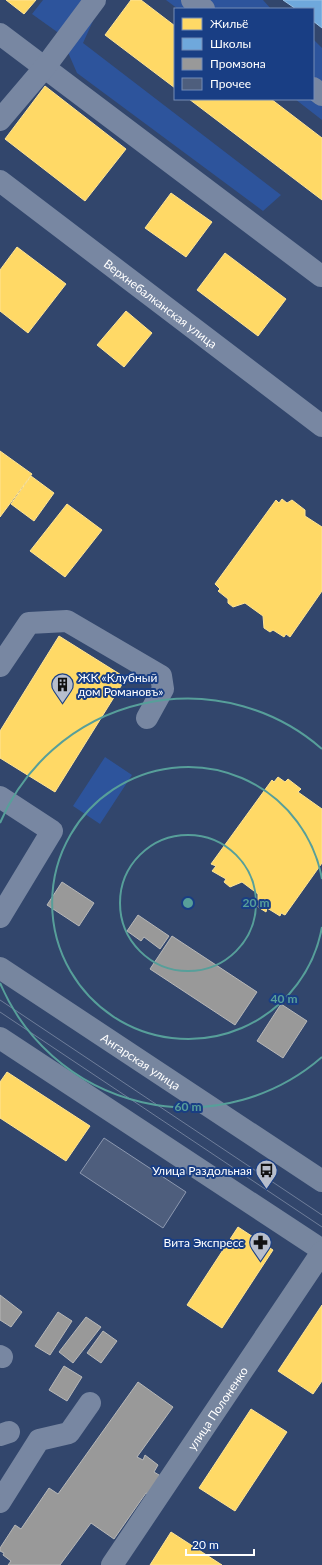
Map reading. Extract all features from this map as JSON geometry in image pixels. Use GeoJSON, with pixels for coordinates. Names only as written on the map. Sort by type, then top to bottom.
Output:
{"type":"FeatureCollection","features":[{"type":"Feature","properties":{"kind":"main road","name":"Ангарская улица"},"geometry":{"type":"LineString","coordinates":[[0,968],[322,1181]]}},
{"type":"Feature","properties":{"kind":"main road"},"geometry":{"type":"LineString","coordinates":[[0,1038],[322,1251]]}},
{"type":"Feature","properties":{"kind":"main road","name":"улица Полоненко"},"geometry":{"type":"LineString","coordinates":[[112,1565],[322,1251]]}},
{"type":"Feature","properties":{"kind":"street"},"geometry":{"type":"LineString","coordinates":[[0,120],[45,68],[95,0]]}},
{"type":"Feature","properties":{"kind":"street"},"geometry":{"type":"LineString","coordinates":[[192,0],[203,8]]}},
{"type":"Feature","properties":{"kind":"street"},"geometry":{"type":"LineString","coordinates":[[0,34],[321,276]]}},
{"type":"Feature","properties":{"kind":"street"},"geometry":{"type":"LineString","coordinates":[[314,89],[322,95]]}},
{"type":"Feature","properties":{"kind":"street","name":"Верхнебалканская улица"},"geometry":{"type":"LineString","coordinates":[[0,181],[322,426]]}},
{"type":"Feature","properties":{"kind":"street"},"geometry":{"type":"LineString","coordinates":[[0,666],[29,623],[67,621],[161,676],[163,689],[147,718]]}},
{"type":"Feature","properties":{"kind":"street"},"geometry":{"type":"LineString","coordinates":[[0,796],[52,831],[0,917]]}},
{"type":"Feature","properties":{"kind":"street"},"geometry":{"type":"LineString","coordinates":[[0,1502],[39,1440],[70,1434],[90,1403]]}},
{"type":"Feature","properties":{"kind":"shaded area"},"geometry":{"type":"Polygon","coordinates":[[[43,0],[106,0],[97,12],[83,43],[281,195],[263,211],[77,73],[60,34],[32,14],[43,0]]]}},
{"type":"Feature","properties":{"kind":"shaded area"},"geometry":{"type":"Polygon","coordinates":[[[166,0],[263,0],[270,8],[177,8],[166,0]]]}},
{"type":"Feature","properties":{"kind":"shaded area"},"geometry":{"type":"Polygon","coordinates":[[[314,40],[322,48],[322,120],[296,100],[314,100],[314,40]]]}},
{"type":"Feature","properties":{"kind":"shaded area"},"geometry":{"type":"Polygon","coordinates":[[[105,757],[132,775],[100,824],[73,806],[105,757]]]}},
{"type":"Feature","properties":{"kind":"building: Жильё"},"geometry":{"type":"Polygon","coordinates":[[[6,0],[36,0],[24,14],[6,0]]]}},
{"type":"Feature","properties":{"kind":"building: Жильё"},"geometry":{"type":"Polygon","coordinates":[[[131,0],[141,0],[174,25],[174,87],[105,35],[131,0]]]}},
{"type":"Feature","properties":{"kind":"building: Жильё"},"geometry":{"type":"Polygon","coordinates":[[[45,86],[126,149],[85,201],[5,139],[45,86]]]}},
{"type":"Feature","properties":{"kind":"building: Жильё"},"geometry":{"type":"Polygon","coordinates":[[[190,100],[272,100],[322,138],[322,200],[190,100]]]}},
{"type":"Feature","properties":{"kind":"building: Жильё"},"geometry":{"type":"Polygon","coordinates":[[[171,193],[212,222],[186,257],[145,228],[171,193]]]}},
{"type":"Feature","properties":{"kind":"building: Жильё"},"geometry":{"type":"Polygon","coordinates":[[[17,247],[66,284],[28,333],[0,311],[0,270],[17,247]]]}},
{"type":"Feature","properties":{"kind":"building: Жильё"},"geometry":{"type":"Polygon","coordinates":[[[225,253],[286,299],[258,336],[197,290],[225,253]]]}},
{"type":"Feature","properties":{"kind":"building: Жильё"},"geometry":{"type":"Polygon","coordinates":[[[126,311],[152,333],[124,367],[97,345],[126,311]]]}},
{"type":"Feature","properties":{"kind":"building: Жильё"},"geometry":{"type":"Polygon","coordinates":[[[0,451],[32,474],[0,517],[0,451]]]}},
{"type":"Feature","properties":{"kind":"building: Жильё"},"geometry":{"type":"Polygon","coordinates":[[[31,476],[54,493],[34,521],[11,504],[31,476]]]}},
{"type":"Feature","properties":{"kind":"building: Жильё"},"geometry":{"type":"Polygon","coordinates":[[[282,499],[287,503],[292,500],[305,510],[305,516],[322,527],[322,591],[290,637],[286,634],[284,637],[273,630],[270,632],[264,628],[263,616],[245,603],[233,607],[228,603],[228,599],[218,591],[220,589],[215,584],[276,500],[279,503],[282,499]]]}},
{"type":"Feature","properties":{"kind":"building: Жильё"},"geometry":{"type":"Polygon","coordinates":[[[67,504],[102,530],[65,577],[30,551],[67,504]]]}},
{"type":"Feature","properties":{"kind":"building: Жильё","name":"ЖК «Клубный дом Романовъ»"},"geometry":{"type":"Polygon","coordinates":[[[59,636],[126,678],[55,792],[0,758],[0,731],[59,636]]]}},
{"type":"Feature","properties":{"kind":"building: Жильё"},"geometry":{"type":"Polygon","coordinates":[[[278,777],[285,782],[288,779],[301,789],[298,792],[322,809],[322,863],[285,915],[281,913],[280,916],[267,908],[266,912],[258,907],[258,894],[242,882],[230,887],[224,882],[226,879],[212,871],[216,866],[211,864],[272,780],[274,782],[278,777]]]}},
{"type":"Feature","properties":{"kind":"building: Жильё"},"geometry":{"type":"Polygon","coordinates":[[[7,1072],[90,1126],[66,1161],[0,1118],[0,1082],[7,1072]]]}},
{"type":"Feature","properties":{"kind":"building: Жильё"},"geometry":{"type":"Polygon","coordinates":[[[238,1227],[273,1250],[222,1328],[187,1305],[238,1227]]]}},
{"type":"Feature","properties":{"kind":"building: Жильё"},"geometry":{"type":"Polygon","coordinates":[[[322,1305],[322,1381],[313,1394],[278,1371],[322,1305]]]}},
{"type":"Feature","properties":{"kind":"building: Жильё"},"geometry":{"type":"Polygon","coordinates":[[[251,1409],[287,1432],[235,1511],[199,1488],[251,1409]]]}},
{"type":"Feature","properties":{"kind":"building: Жильё"},"geometry":{"type":"Polygon","coordinates":[[[171,1532],[222,1565],[150,1565],[171,1532]]]}},
{"type":"Feature","properties":{"kind":"building: Школы"},"geometry":{"type":"Polygon","coordinates":[[[283,0],[322,0],[322,28],[314,22],[314,8],[295,8],[283,0]]]}},
{"type":"Feature","properties":{"kind":"building: Промзона"},"geometry":{"type":"Polygon","coordinates":[[[62,882],[94,903],[79,926],[47,905],[62,882]]]}},
{"type":"Feature","properties":{"kind":"building: Промзона"},"geometry":{"type":"Polygon","coordinates":[[[138,915],[169,936],[160,949],[144,937],[141,941],[127,931],[138,915]]]}},
{"type":"Feature","properties":{"kind":"building: Промзона"},"geometry":{"type":"Polygon","coordinates":[[[172,936],[257,992],[235,1025],[150,969],[172,936]]]}},
{"type":"Feature","properties":{"kind":"building: Промзона"},"geometry":{"type":"Polygon","coordinates":[[[281,1004],[307,1021],[283,1058],[257,1041],[281,1004]]]}},
{"type":"Feature","properties":{"kind":"building: Промзона"},"geometry":{"type":"Polygon","coordinates":[[[0,1295],[22,1312],[11,1327],[0,1320],[0,1295]]]}},
{"type":"Feature","properties":{"kind":"building: Промзона"},"geometry":{"type":"Polygon","coordinates":[[[58,1312],[72,1321],[50,1355],[35,1346],[58,1312]]]}},
{"type":"Feature","properties":{"kind":"building: Промзона"},"geometry":{"type":"Polygon","coordinates":[[[86,1317],[101,1327],[73,1363],[59,1352],[86,1317]]]}},
{"type":"Feature","properties":{"kind":"building: Промзона"},"geometry":{"type":"Polygon","coordinates":[[[103,1331],[117,1341],[101,1363],[87,1353],[103,1331]]]}},
{"type":"Feature","properties":{"kind":"building: Промзона"},"geometry":{"type":"Polygon","coordinates":[[[64,1366],[82,1377],[67,1401],[49,1390],[64,1366]]]}},
{"type":"Feature","properties":{"kind":"building: Промзона"},"geometry":{"type":"Polygon","coordinates":[[[138,1382],[173,1407],[137,1457],[143,1460],[145,1455],[158,1465],[154,1472],[164,1478],[153,1496],[146,1493],[114,1539],[91,1523],[60,1565],[8,1565],[11,1561],[3,1555],[4,1553],[0,1551],[0,1548],[15,1525],[21,1529],[49,1488],[58,1494],[138,1382]]]}},
{"type":"Feature","properties":{"kind":"building: Прочее"},"geometry":{"type":"Polygon","coordinates":[[[104,1138],[186,1192],[163,1228],[80,1173],[104,1138]]]}},
{"type":"Feature","properties":{"kind":"tram line"},"geometry":{"type":"LineString","coordinates":[[0,1000],[322,1215]]}},
{"type":"Feature","properties":{"kind":"tram line"},"geometry":{"type":"LineString","coordinates":[[0,1012],[322,1227]]}},
{"type":"Feature","properties":{"kind":"place","name":"ЖК «Клубный дом Романовъ»"},"geometry":{"type":"Point","coordinates":[63,704]}},
{"type":"Feature","properties":{"kind":"place","name":"Улица Раздольная"},"geometry":{"type":"Point","coordinates":[267,1190]}},
{"type":"Feature","properties":{"kind":"place","name":"Вита Экспресс"},"geometry":{"type":"Point","coordinates":[260,1262]}}]}
